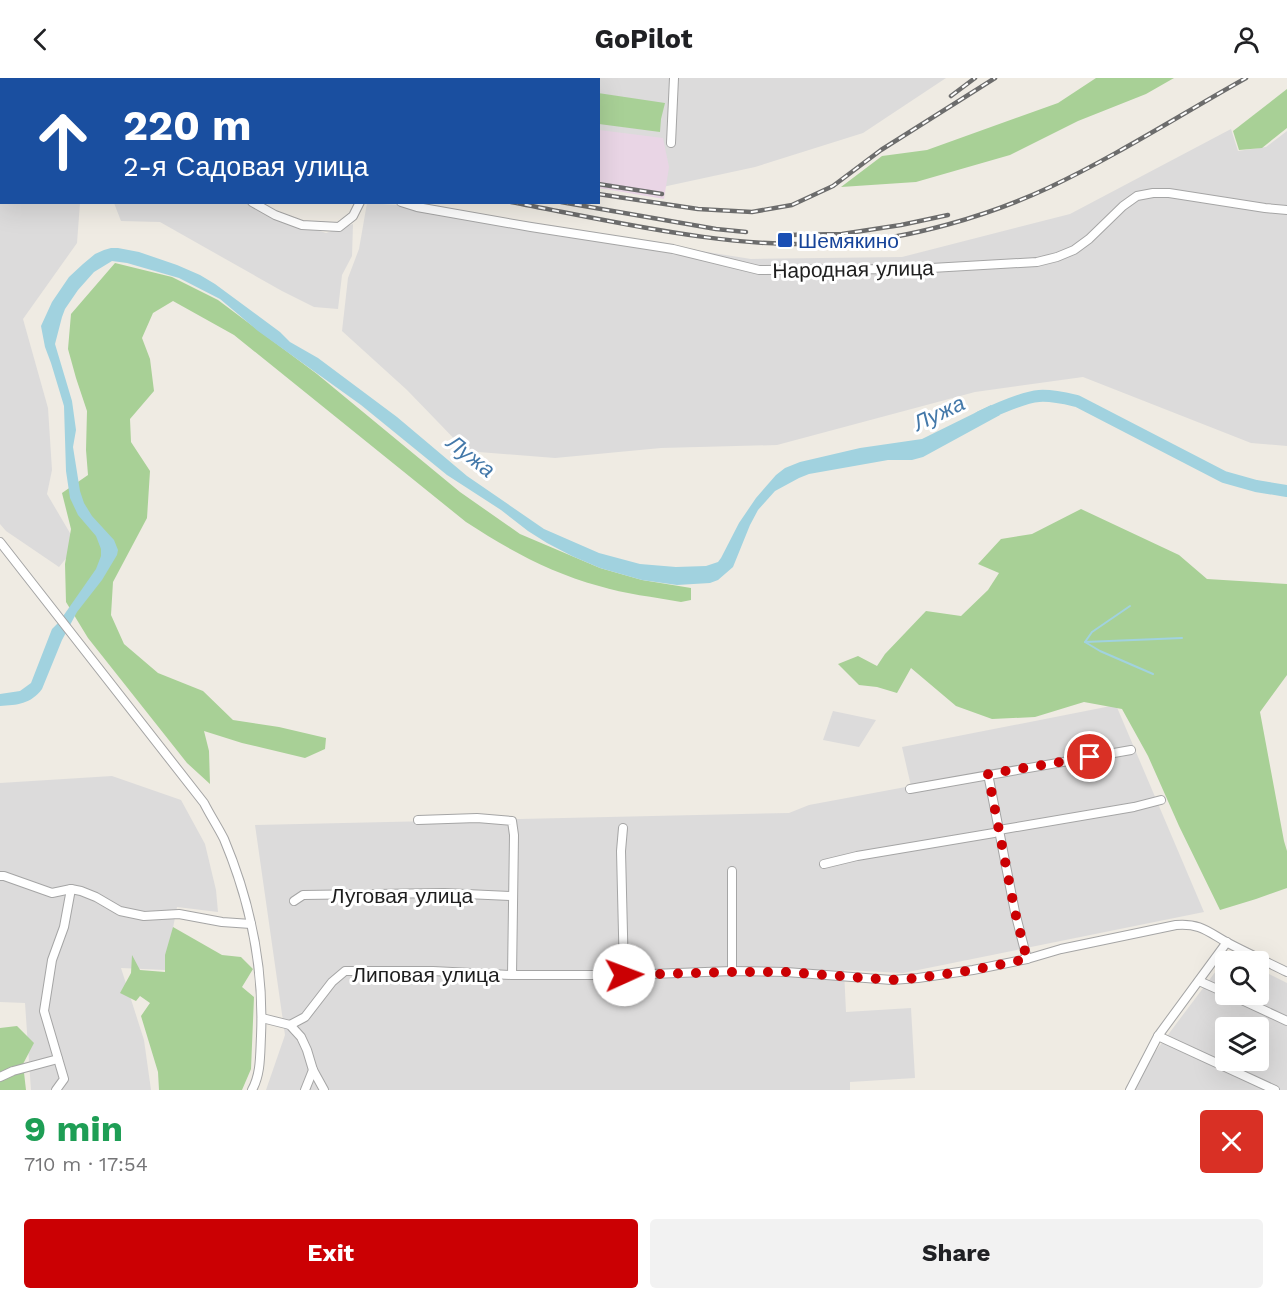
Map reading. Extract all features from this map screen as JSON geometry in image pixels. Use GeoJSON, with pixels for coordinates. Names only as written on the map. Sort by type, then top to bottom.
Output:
{"type":"FeatureCollection","features":[{"type":"Feature","properties":{"kind":"street"},"geometry":{"type":"LineString","coordinates":[[671,143],[674,78]]}},
{"type":"Feature","properties":{"kind":"street","name":"Народная улица"},"geometry":{"type":"LineString","coordinates":[[407,204],[531,227],[673,249],[759,270],[915,269],[1037,262],[1074,250],[1137,196],[1153,193],[1169,193],[1287,210]]}},
{"type":"Feature","properties":{"kind":"street"},"geometry":{"type":"LineString","coordinates":[[256,204],[275,215],[302,225],[339,227],[353,216],[359,204]]}},
{"type":"Feature","properties":{"kind":"street"},"geometry":{"type":"LineString","coordinates":[[0,542],[204,803],[226,845],[243,893],[259,962],[262,1018],[258,1076],[252,1090]]}},
{"type":"Feature","properties":{"kind":"street"},"geometry":{"type":"LineString","coordinates":[[910,789],[1131,750]]}},
{"type":"Feature","properties":{"kind":"street"},"geometry":{"type":"LineString","coordinates":[[988,774],[1015,912],[1027,959]]}},
{"type":"Feature","properties":{"kind":"street"},"geometry":{"type":"LineString","coordinates":[[824,864],[857,856],[1134,807],[1161,800]]}},
{"type":"Feature","properties":{"kind":"street"},"geometry":{"type":"LineString","coordinates":[[418,820],[477,818],[512,821],[514,835],[512,975],[786,972],[892,980],[973,970],[1027,959],[1061,949],[1188,924],[1206,929],[1287,972]]}},
{"type":"Feature","properties":{"kind":"street"},"geometry":{"type":"LineString","coordinates":[[623,828],[621,851],[624,975]]}},
{"type":"Feature","properties":{"kind":"street"},"geometry":{"type":"LineString","coordinates":[[732,872],[732,972]]}},
{"type":"Feature","properties":{"kind":"street"},"geometry":{"type":"LineString","coordinates":[[0,876],[52,892],[71,889],[81,891],[120,911],[144,916],[178,914],[222,922],[251,924]]}},
{"type":"Feature","properties":{"kind":"street"},"geometry":{"type":"LineString","coordinates":[[56,1090],[64,1079],[44,1011],[52,960],[64,927],[71,889]]}},
{"type":"Feature","properties":{"kind":"street","name":"Луговая улица"},"geometry":{"type":"LineString","coordinates":[[294,901],[303,895],[444,893],[512,896]]}},
{"type":"Feature","properties":{"kind":"street"},"geometry":{"type":"LineString","coordinates":[[1130,1090],[1158,1036],[1227,942]]}},
{"type":"Feature","properties":{"kind":"street","name":"Липовая улица"},"geometry":{"type":"LineString","coordinates":[[290,1025],[305,1017],[332,982],[345,971],[434,971],[512,975]]}},
{"type":"Feature","properties":{"kind":"street"},"geometry":{"type":"LineString","coordinates":[[1199,981],[1215,988]]}},
{"type":"Feature","properties":{"kind":"street"},"geometry":{"type":"LineString","coordinates":[[1251,1005],[1287,1021]]}},
{"type":"Feature","properties":{"kind":"street"},"geometry":{"type":"LineString","coordinates":[[262,1018],[290,1025],[301,1037],[313,1070],[324,1090]]}},
{"type":"Feature","properties":{"kind":"street"},"geometry":{"type":"LineString","coordinates":[[1158,1036],[1275,1090]]}},
{"type":"Feature","properties":{"kind":"street"},"geometry":{"type":"LineString","coordinates":[[0,1077],[13,1071],[58,1059]]}},
{"type":"Feature","properties":{"kind":"street"},"geometry":{"type":"LineString","coordinates":[[305,1090],[313,1070]]}},
{"type":"Feature","properties":{"kind":"shaded area"},"geometry":{"type":"Polygon","coordinates":[[[600,78],[946,78],[863,133],[755,167],[658,188],[600,179],[600,78]]]}},
{"type":"Feature","properties":{"kind":"shaded area","name":"Шемякино"},"geometry":{"type":"Polygon","coordinates":[[[1231,129],[1238,151],[1266,147],[1287,131],[1287,446],[1251,443],[1083,377],[975,392],[777,445],[661,448],[555,458],[466,451],[407,390],[342,331],[348,278],[359,249],[367,204],[423,207],[751,259],[902,257],[1070,214],[1231,129]]]}},
{"type":"Feature","properties":{"kind":"shaded area"},"geometry":{"type":"Polygon","coordinates":[[[600,130],[663,138],[669,167],[664,199],[600,188],[600,130]]]}},
{"type":"Feature","properties":{"kind":"shaded area"},"geometry":{"type":"Polygon","coordinates":[[[0,204],[80,204],[77,243],[23,319],[48,408],[52,470],[47,494],[77,545],[59,567],[6,531],[0,524],[0,204]]]}},
{"type":"Feature","properties":{"kind":"shaded area"},"geometry":{"type":"Polygon","coordinates":[[[114,204],[248,204],[274,216],[326,233],[353,224],[352,256],[342,275],[338,309],[314,307],[160,222],[121,221],[114,204]]]}},
{"type":"Feature","properties":{"kind":"shaded area"},"geometry":{"type":"Polygon","coordinates":[[[1116,705],[1204,912],[903,973],[844,970],[846,1012],[911,1008],[915,1078],[850,1082],[850,1090],[266,1090],[285,1035],[255,825],[789,813],[809,805],[911,786],[902,747],[1116,705]]]}},
{"type":"Feature","properties":{"kind":"shaded area"},"geometry":{"type":"Polygon","coordinates":[[[833,711],[876,720],[859,747],[823,740],[833,711]]]}},
{"type":"Feature","properties":{"kind":"shaded area"},"geometry":{"type":"Polygon","coordinates":[[[112,776],[181,800],[205,844],[216,890],[218,912],[177,907],[165,970],[121,968],[144,1040],[151,1090],[31,1090],[25,1003],[0,1002],[0,783],[112,776]]]}},
{"type":"Feature","properties":{"kind":"shaded area"},"geometry":{"type":"Polygon","coordinates":[[[1215,972],[1215,1005],[1269,1005],[1269,974],[1287,983],[1287,1090],[1133,1090],[1155,1052],[1215,972]]]}},
{"type":"Feature","properties":{"kind":"green space"},"geometry":{"type":"Polygon","coordinates":[[[1096,78],[1174,78],[1146,94],[1078,121],[1010,155],[916,182],[841,187],[882,156],[927,150],[1058,103],[1096,78]]]}},
{"type":"Feature","properties":{"kind":"green space"},"geometry":{"type":"Polygon","coordinates":[[[1287,89],[1287,128],[1262,148],[1239,150],[1233,131],[1287,89]]]}},
{"type":"Feature","properties":{"kind":"green space"},"geometry":{"type":"Polygon","coordinates":[[[600,93],[665,103],[660,132],[600,124],[600,93]]]}},
{"type":"Feature","properties":{"kind":"green space"},"geometry":{"type":"Polygon","coordinates":[[[115,263],[172,277],[218,300],[317,374],[460,492],[520,534],[600,568],[642,580],[691,588],[691,600],[681,602],[599,586],[546,567],[498,542],[466,522],[234,335],[173,301],[153,313],[142,338],[150,359],[154,391],[130,419],[131,442],[150,471],[147,518],[113,582],[111,615],[124,644],[158,673],[203,691],[233,720],[279,727],[326,738],[325,749],[305,758],[204,731],[209,751],[210,784],[187,763],[88,638],[66,602],[65,564],[71,529],[62,493],[88,475],[87,411],[68,349],[71,314],[115,263]]]}},
{"type":"Feature","properties":{"kind":"green space"},"geometry":{"type":"Polygon","coordinates":[[[1081,509],[1179,555],[1207,579],[1287,584],[1287,675],[1260,712],[1287,851],[1287,888],[1220,910],[1148,756],[1122,709],[1084,702],[1035,717],[992,719],[956,706],[911,668],[897,693],[859,685],[838,664],[858,656],[877,666],[885,654],[926,611],[961,616],[988,590],[999,573],[978,564],[1001,539],[1032,534],[1081,509]]]}},
{"type":"Feature","properties":{"kind":"green space"},"geometry":{"type":"Polygon","coordinates":[[[173,927],[222,955],[241,957],[253,969],[242,987],[254,997],[251,1069],[242,1090],[159,1090],[158,1072],[141,1016],[150,1003],[140,996],[136,1001],[120,993],[131,973],[132,955],[140,970],[165,972],[165,955],[173,927]]]}},
{"type":"Feature","properties":{"kind":"green space"},"geometry":{"type":"Polygon","coordinates":[[[17,1026],[34,1043],[23,1064],[26,1090],[0,1090],[0,1028],[17,1026]]]}},
{"type":"Feature","properties":{"kind":"water"},"geometry":{"type":"Polygon","coordinates":[[[111,248],[139,252],[200,275],[280,332],[290,342],[318,358],[397,417],[467,476],[544,529],[599,553],[640,564],[676,567],[706,566],[718,562],[739,523],[756,498],[785,468],[800,462],[860,448],[922,439],[991,405],[1000,415],[923,457],[912,460],[888,460],[809,474],[775,491],[758,510],[733,567],[718,580],[710,583],[677,585],[642,580],[600,568],[572,556],[528,531],[501,510],[447,475],[361,405],[258,331],[220,299],[179,278],[112,261],[94,272],[78,290],[65,309],[55,344],[72,401],[76,430],[73,447],[80,491],[92,516],[114,540],[118,550],[117,555],[102,580],[77,612],[62,640],[42,689],[28,701],[0,706],[0,694],[20,691],[31,683],[52,629],[96,569],[101,556],[96,536],[78,515],[70,498],[66,471],[64,406],[45,347],[41,326],[52,302],[69,277],[95,254],[111,248]]]}},
{"type":"Feature","properties":{"kind":"waterway","name":"Лужа"},"geometry":{"type":"LineString","coordinates":[[980,417],[1033,397],[1053,396],[1077,401],[1224,477],[1256,486],[1287,491]]}},
{"type":"Feature","properties":{"kind":"waterway"},"geometry":{"type":"LineString","coordinates":[[1130,606],[1092,632],[1085,642],[1182,638]]}},
{"type":"Feature","properties":{"kind":"waterway"},"geometry":{"type":"LineString","coordinates":[[1085,642],[1153,674]]}},
{"type":"Feature","properties":{"kind":"railway"},"geometry":{"type":"LineString","coordinates":[[951,96],[975,78]]}},
{"type":"Feature","properties":{"kind":"railway"},"geometry":{"type":"LineString","coordinates":[[600,194],[698,209],[752,212],[792,205],[833,186],[881,150],[995,78]]}},
{"type":"Feature","properties":{"kind":"railway"},"geometry":{"type":"LineString","coordinates":[[521,204],[676,233],[760,243],[843,243],[894,237],[974,217],[1048,188],[1123,149],[1246,78]]}},
{"type":"Feature","properties":{"kind":"railway"},"geometry":{"type":"LineString","coordinates":[[600,184],[662,194]]}},
{"type":"Feature","properties":{"kind":"railway"},"geometry":{"type":"LineString","coordinates":[[572,204],[716,229],[746,232]]}},
{"type":"Feature","properties":{"kind":"railway"},"geometry":{"type":"LineString","coordinates":[[785,235],[842,234],[948,215]]}},
{"type":"Feature","properties":{"kind":"place","name":"Шемякино"},"geometry":{"type":"Point","coordinates":[785,240]}},
{"type":"Feature","properties":{"kind":"route"},"geometry":{"type":"LineString","coordinates":[[624,975],[786,972],[892,980],[973,970],[1027,959],[1015,912],[988,774],[1090,757]]}}]}
